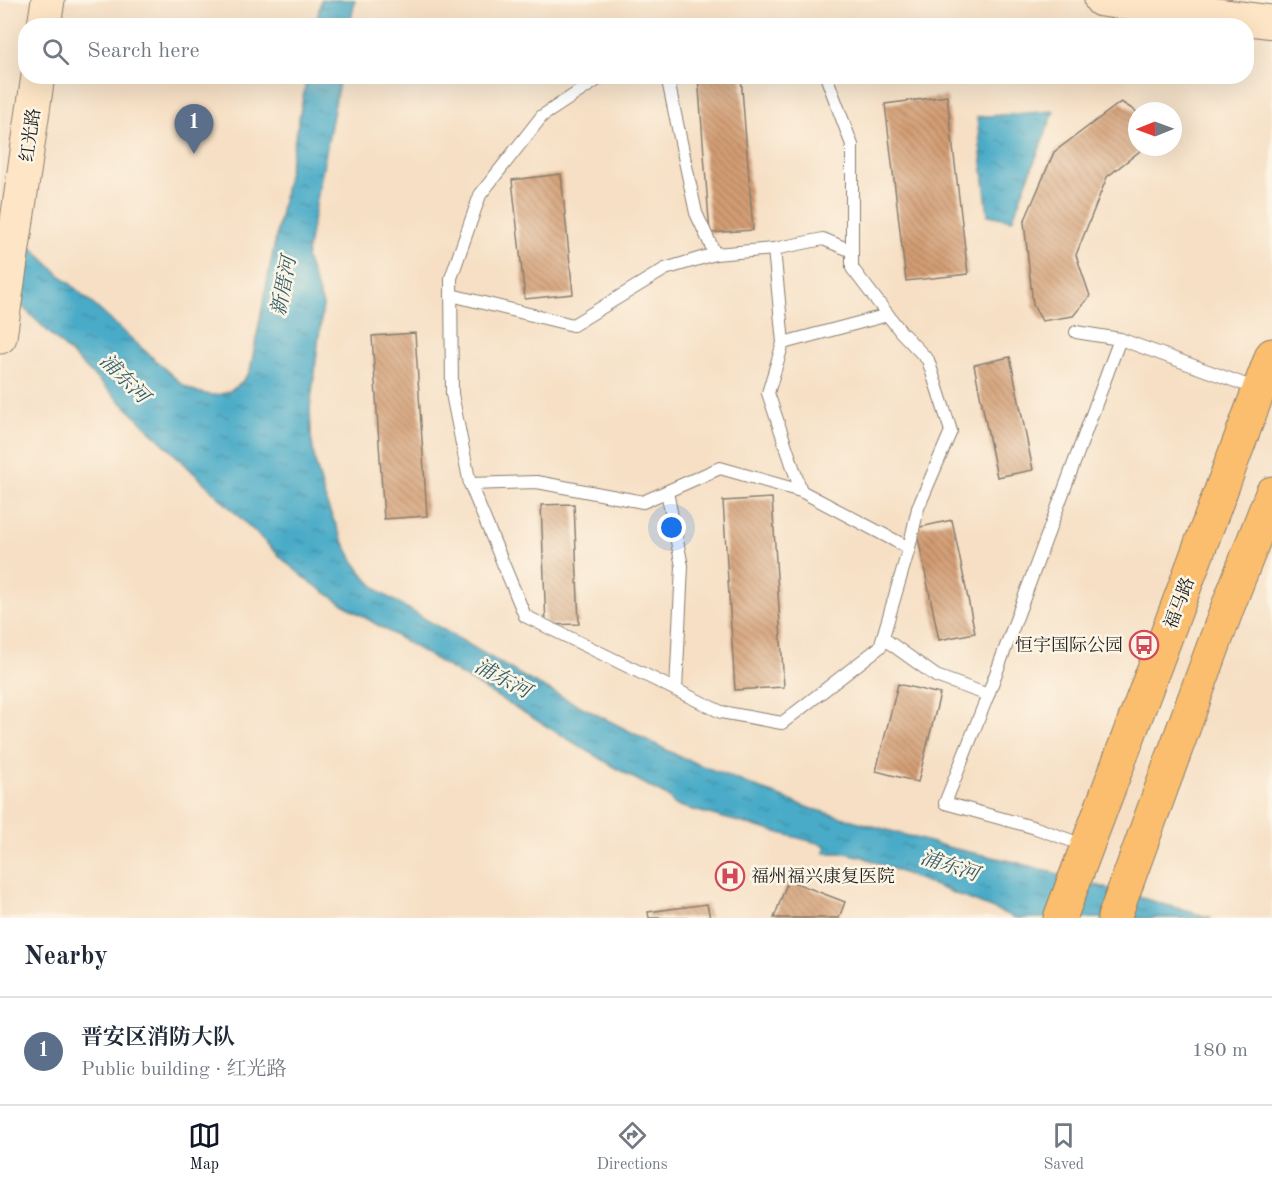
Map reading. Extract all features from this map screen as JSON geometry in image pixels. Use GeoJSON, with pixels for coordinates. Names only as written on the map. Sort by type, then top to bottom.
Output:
{"type":"FeatureCollection","features":[{"type":"Feature","properties":{"kind":"main road","name":"福马路"},"geometry":{"type":"LineString","coordinates":[[1060,918],[1272,356]]}},
{"type":"Feature","properties":{"kind":"main road"},"geometry":{"type":"LineString","coordinates":[[1114,918],[1227,609],[1272,494]]}},
{"type":"Feature","properties":{"kind":"street"},"geometry":{"type":"LineString","coordinates":[[45,18],[48,0]]}},
{"type":"Feature","properties":{"kind":"street"},"geometry":{"type":"LineString","coordinates":[[1101,0],[1241,18]]}},
{"type":"Feature","properties":{"kind":"street"},"geometry":{"type":"LineString","coordinates":[[1254,20],[1272,22]]}},
{"type":"Feature","properties":{"kind":"street","name":"红光路"},"geometry":{"type":"LineString","coordinates":[[0,337],[37,84]]}},
{"type":"Feature","properties":{"kind":"lane"},"geometry":{"type":"LineString","coordinates":[[591,84],[542,116],[480,195],[451,278],[452,394],[470,484],[525,616],[721,711],[782,723],[880,647],[909,548],[918,508],[951,431],[928,360],[901,332],[852,268],[852,145],[829,84]]}},
{"type":"Feature","properties":{"kind":"lane"},"geometry":{"type":"LineString","coordinates":[[670,84],[696,213],[715,254]]}},
{"type":"Feature","properties":{"kind":"lane"},"geometry":{"type":"LineString","coordinates":[[451,295],[573,326],[665,269],[715,254],[774,249],[823,239],[852,251]]}},
{"type":"Feature","properties":{"kind":"lane"},"geometry":{"type":"LineString","coordinates":[[774,249],[783,343],[768,393],[801,491]]}},
{"type":"Feature","properties":{"kind":"lane"},"geometry":{"type":"LineString","coordinates":[[783,343],[888,315]]}},
{"type":"Feature","properties":{"kind":"lane"},"geometry":{"type":"LineString","coordinates":[[1076,332],[1120,339],[1260,390]]}},
{"type":"Feature","properties":{"kind":"lane"},"geometry":{"type":"LineString","coordinates":[[1084,854],[1036,828],[945,803],[988,695],[1120,339]]}},
{"type":"Feature","properties":{"kind":"lane"},"geometry":{"type":"LineString","coordinates":[[470,484],[537,482],[643,502],[720,468],[801,491],[909,548]]}},
{"type":"Feature","properties":{"kind":"lane"},"geometry":{"type":"LineString","coordinates":[[667,492],[682,566],[676,690]]}},
{"type":"Feature","properties":{"kind":"lane"},"geometry":{"type":"LineString","coordinates":[[883,638],[936,676],[988,695]]}},
{"type":"Feature","properties":{"kind":"water"},"geometry":{"type":"Polygon","coordinates":[[[321,0],[355,0],[351,18],[317,18],[321,0]]]}},
{"type":"Feature","properties":{"kind":"water"},"geometry":{"type":"Polygon","coordinates":[[[306,84],[339,84],[306,258],[323,305],[310,408],[311,436],[315,462],[327,505],[342,539],[354,562],[381,593],[529,680],[680,757],[768,792],[809,808],[951,848],[1015,862],[1212,918],[1016,918],[863,857],[845,853],[825,853],[825,845],[675,805],[667,796],[346,606],[288,564],[0,285],[0,217],[57,272],[184,386],[203,394],[221,394],[237,386],[250,371],[306,84]]]}},
{"type":"Feature","properties":{"kind":"water"},"geometry":{"type":"Polygon","coordinates":[[[1054,111],[1012,220],[988,215],[977,117],[1054,111]]]}},
{"type":"Feature","properties":{"kind":"building"},"geometry":{"type":"Polygon","coordinates":[[[699,84],[742,84],[753,230],[710,233],[699,84]]]}},
{"type":"Feature","properties":{"kind":"building"},"geometry":{"type":"Polygon","coordinates":[[[947,96],[968,274],[906,281],[885,104],[947,96]]]}},
{"type":"Feature","properties":{"kind":"building"},"geometry":{"type":"Polygon","coordinates":[[[1121,102],[1128,106],[1128,156],[1134,156],[1107,177],[1076,255],[1090,296],[1073,316],[1042,321],[1033,305],[1024,222],[1054,152],[1121,102]]]}},
{"type":"Feature","properties":{"kind":"building"},"geometry":{"type":"Polygon","coordinates":[[[561,174],[573,294],[525,299],[512,180],[561,174]]]}},
{"type":"Feature","properties":{"kind":"building"},"geometry":{"type":"Polygon","coordinates":[[[415,333],[427,516],[384,519],[372,336],[415,333]]]}},
{"type":"Feature","properties":{"kind":"building"},"geometry":{"type":"Polygon","coordinates":[[[1010,357],[1033,470],[997,477],[974,365],[1010,357]]]}},
{"type":"Feature","properties":{"kind":"building"},"geometry":{"type":"Polygon","coordinates":[[[772,498],[784,687],[735,690],[723,501],[772,498]]]}},
{"type":"Feature","properties":{"kind":"building"},"geometry":{"type":"Polygon","coordinates":[[[574,504],[579,624],[546,625],[541,505],[574,504]]]}},
{"type":"Feature","properties":{"kind":"building"},"geometry":{"type":"Polygon","coordinates":[[[952,520],[975,633],[939,640],[916,528],[952,520]]]}},
{"type":"Feature","properties":{"kind":"building"},"geometry":{"type":"Polygon","coordinates":[[[898,684],[940,694],[918,782],[876,771],[898,684]]]}},
{"type":"Feature","properties":{"kind":"building"},"geometry":{"type":"Polygon","coordinates":[[[788,880],[845,902],[839,918],[774,918],[788,880]]]}},
{"type":"Feature","properties":{"kind":"building"},"geometry":{"type":"Polygon","coordinates":[[[707,904],[710,918],[649,918],[648,912],[707,904]]]}},
{"type":"Feature","properties":{"kind":"place","name":"晋安区消防大队"},"geometry":{"type":"Point","coordinates":[194,154]}},
{"type":"Feature","properties":{"kind":"place","name":"恒宇国际公园"},"geometry":{"type":"Point","coordinates":[1144,645]}},
{"type":"Feature","properties":{"kind":"place","name":"福州福兴康复医院"},"geometry":{"type":"Point","coordinates":[730,876]}},
{"type":"Feature","properties":{"kind":"water label","name":"新厝河"},"geometry":{"type":"Point","coordinates":[283,286]}},
{"type":"Feature","properties":{"kind":"water label","name":"浦东河"},"geometry":{"type":"Point","coordinates":[125,378]}},
{"type":"Feature","properties":{"kind":"water label","name":"浦东河"},"geometry":{"type":"Point","coordinates":[503,678]}},
{"type":"Feature","properties":{"kind":"water label","name":"浦东河"},"geometry":{"type":"Point","coordinates":[950,865]}}]}
